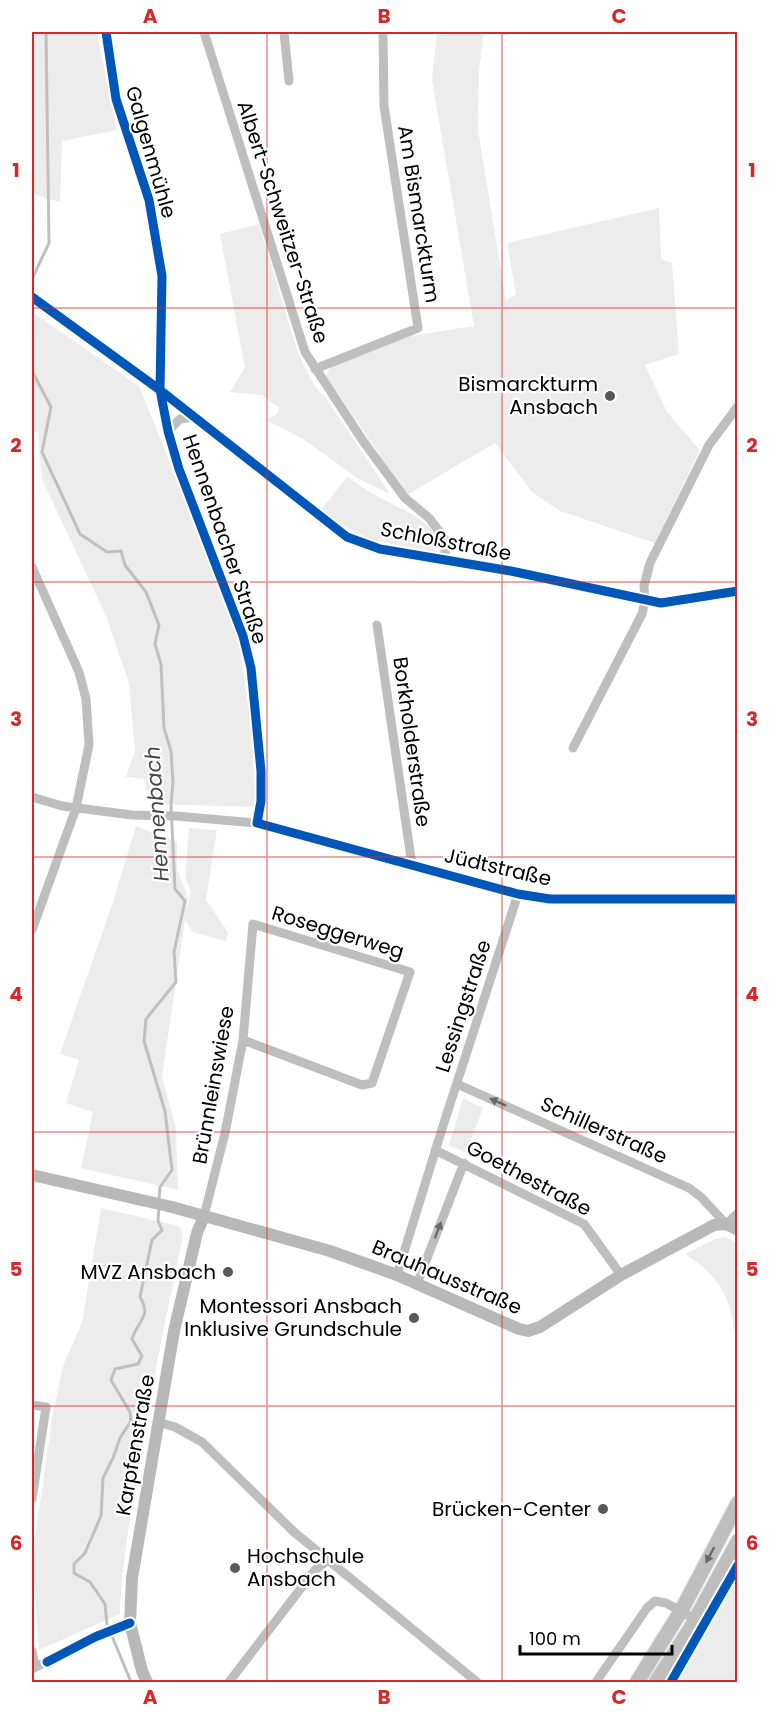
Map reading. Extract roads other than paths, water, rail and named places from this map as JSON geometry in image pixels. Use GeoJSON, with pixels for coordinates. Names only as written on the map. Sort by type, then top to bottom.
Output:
{"type":"FeatureCollection","features":[{"type":"Feature","properties":{"kind":"main road","name":"Brauhausstraße"},"geometry":{"type":"LineString","coordinates":[[32,1175],[150,1202],[330,1251],[397,1275],[528,1331],[540,1327],[621,1275],[714,1225],[732,1227]]}},
{"type":"Feature","properties":{"kind":"main road","name":"Karpfenstraße"},"geometry":{"type":"LineString","coordinates":[[147,1683],[130,1623],[132,1578],[174,1331],[197,1233],[204,1216]]}},
{"type":"Feature","properties":{"kind":"main road"},"geometry":{"type":"LineString","coordinates":[[637,1683],[681,1611],[738,1503]]}},
{"type":"Feature","properties":{"kind":"main road"},"geometry":{"type":"LineString","coordinates":[[656,1683],[738,1541]]}},
{"type":"Feature","properties":{"kind":"street","name":"Galgenmühle"},"geometry":{"type":"LineString","coordinates":[[107,32],[116,99],[149,200],[162,276],[160,390]]}},
{"type":"Feature","properties":{"kind":"street","name":"Albert-Schweitzer-Straße"},"geometry":{"type":"LineString","coordinates":[[204,32],[305,352],[363,441],[405,498],[429,518],[445,539],[445,560]]}},
{"type":"Feature","properties":{"kind":"street"},"geometry":{"type":"LineString","coordinates":[[284,32],[289,81]]}},
{"type":"Feature","properties":{"kind":"street","name":"Am Bismarckturm"},"geometry":{"type":"LineString","coordinates":[[315,369],[418,328],[384,106],[383,32]]}},
{"type":"Feature","properties":{"kind":"street"},"geometry":{"type":"LineString","coordinates":[[32,297],[160,390]]}},
{"type":"Feature","properties":{"kind":"street","name":"Schloßstraße"},"geometry":{"type":"LineString","coordinates":[[160,390],[347,537],[380,549],[511,571],[661,603],[738,591]]}},
{"type":"Feature","properties":{"kind":"street","name":"Hennenbacher Straße"},"geometry":{"type":"LineString","coordinates":[[160,390],[179,470],[243,636],[251,668],[261,771],[261,801],[257,823]]}},
{"type":"Feature","properties":{"kind":"street"},"geometry":{"type":"LineString","coordinates":[[573,747],[642,614],[645,600],[644,586],[650,563],[709,445],[738,406]]}},
{"type":"Feature","properties":{"kind":"street","name":"Hennenbacher Straße"},"geometry":{"type":"LineString","coordinates":[[168,431],[180,419],[194,417]]}},
{"type":"Feature","properties":{"kind":"street"},"geometry":{"type":"LineString","coordinates":[[32,567],[79,672],[86,699],[88,745],[76,808],[32,930]]}},
{"type":"Feature","properties":{"kind":"street","name":"Borkholderstraße"},"geometry":{"type":"LineString","coordinates":[[377,625],[412,864]]}},
{"type":"Feature","properties":{"kind":"street","name":"Jüdtstraße"},"geometry":{"type":"LineString","coordinates":[[32,797],[76,808],[132,815],[170,815],[257,823],[518,894],[550,899],[738,899]]}},
{"type":"Feature","properties":{"kind":"street","name":"Lessingstraße"},"geometry":{"type":"LineString","coordinates":[[397,1275],[518,894]]}},
{"type":"Feature","properties":{"kind":"street","name":"Brünnleinswiese"},"geometry":{"type":"LineString","coordinates":[[204,1216],[225,1133],[243,1040],[253,924]]}},
{"type":"Feature","properties":{"kind":"street","name":"Roseggerweg"},"geometry":{"type":"LineString","coordinates":[[243,1040],[362,1085],[372,1083],[410,972],[253,924]]}},
{"type":"Feature","properties":{"kind":"street","name":"Schillerstraße"},"geometry":{"type":"LineString","coordinates":[[457,1084],[688,1188],[701,1197],[732,1227]]}},
{"type":"Feature","properties":{"kind":"street","name":"Goethestraße"},"geometry":{"type":"LineString","coordinates":[[435,1150],[584,1224],[621,1275]]}},
{"type":"Feature","properties":{"kind":"street"},"geometry":{"type":"LineString","coordinates":[[417,1284],[464,1163]]}},
{"type":"Feature","properties":{"kind":"street","name":"Brauhausstraße"},"geometry":{"type":"LineString","coordinates":[[732,1227],[738,1213]]}},
{"type":"Feature","properties":{"kind":"street"},"geometry":{"type":"LineString","coordinates":[[32,1405],[46,1407],[32,1499]]}},
{"type":"Feature","properties":{"kind":"street"},"geometry":{"type":"LineString","coordinates":[[158,1422],[184,1431],[202,1442],[327,1561],[477,1683]]}},
{"type":"Feature","properties":{"kind":"street"},"geometry":{"type":"LineString","coordinates":[[229,1683],[315,1570],[327,1561]]}},
{"type":"Feature","properties":{"kind":"street"},"geometry":{"type":"LineString","coordinates":[[596,1683],[647,1608],[655,1601],[666,1603],[695,1619]]}},
{"type":"Feature","properties":{"kind":"street"},"geometry":{"type":"LineString","coordinates":[[32,1651],[33,1668],[103,1633],[130,1623]]}},
{"type":"Feature","properties":{"kind":"waterway","name":"Hennenbach"},"geometry":{"type":"LineString","coordinates":[[32,279],[49,243],[46,32]]}},
{"type":"Feature","properties":{"kind":"waterway","name":"Hennenbach"},"geometry":{"type":"LineString","coordinates":[[32,371],[51,407],[42,452],[80,534],[107,552],[121,551],[125,565],[146,592],[159,625],[155,644],[161,664],[164,728],[171,751],[175,889],[185,901],[174,952],[176,982],[146,1019],[144,1041],[165,1111],[172,1170],[160,1187],[159,1200]]}},
{"type":"Feature","properties":{"kind":"waterway","name":"Hennenbach"},"geometry":{"type":"LineString","coordinates":[[131,1682],[107,1624],[105,1604],[90,1582],[74,1573],[74,1564],[85,1553],[101,1516],[103,1478],[120,1438],[131,1421],[130,1412],[111,1380],[115,1369],[138,1364],[142,1356],[132,1339],[144,1314],[145,1309],[140,1297],[152,1240],[162,1230],[158,1221],[159,1207]]}},
{"type":"Feature","properties":{"kind":"place","name":"Bismarckturm Ansbach"},"geometry":{"type":"Point","coordinates":[610,396]}},
{"type":"Feature","properties":{"kind":"place","name":"MVZ Ansbach"},"geometry":{"type":"Point","coordinates":[228,1272]}},
{"type":"Feature","properties":{"kind":"place","name":"Montessori Ansbach Inklusive Grundschule"},"geometry":{"type":"Point","coordinates":[414,1318]}},
{"type":"Feature","properties":{"kind":"place","name":"Brücken-Center"},"geometry":{"type":"Point","coordinates":[603,1509]}},
{"type":"Feature","properties":{"kind":"place","name":"Hochschule Ansbach"},"geometry":{"type":"Point","coordinates":[235,1568]}}]}
